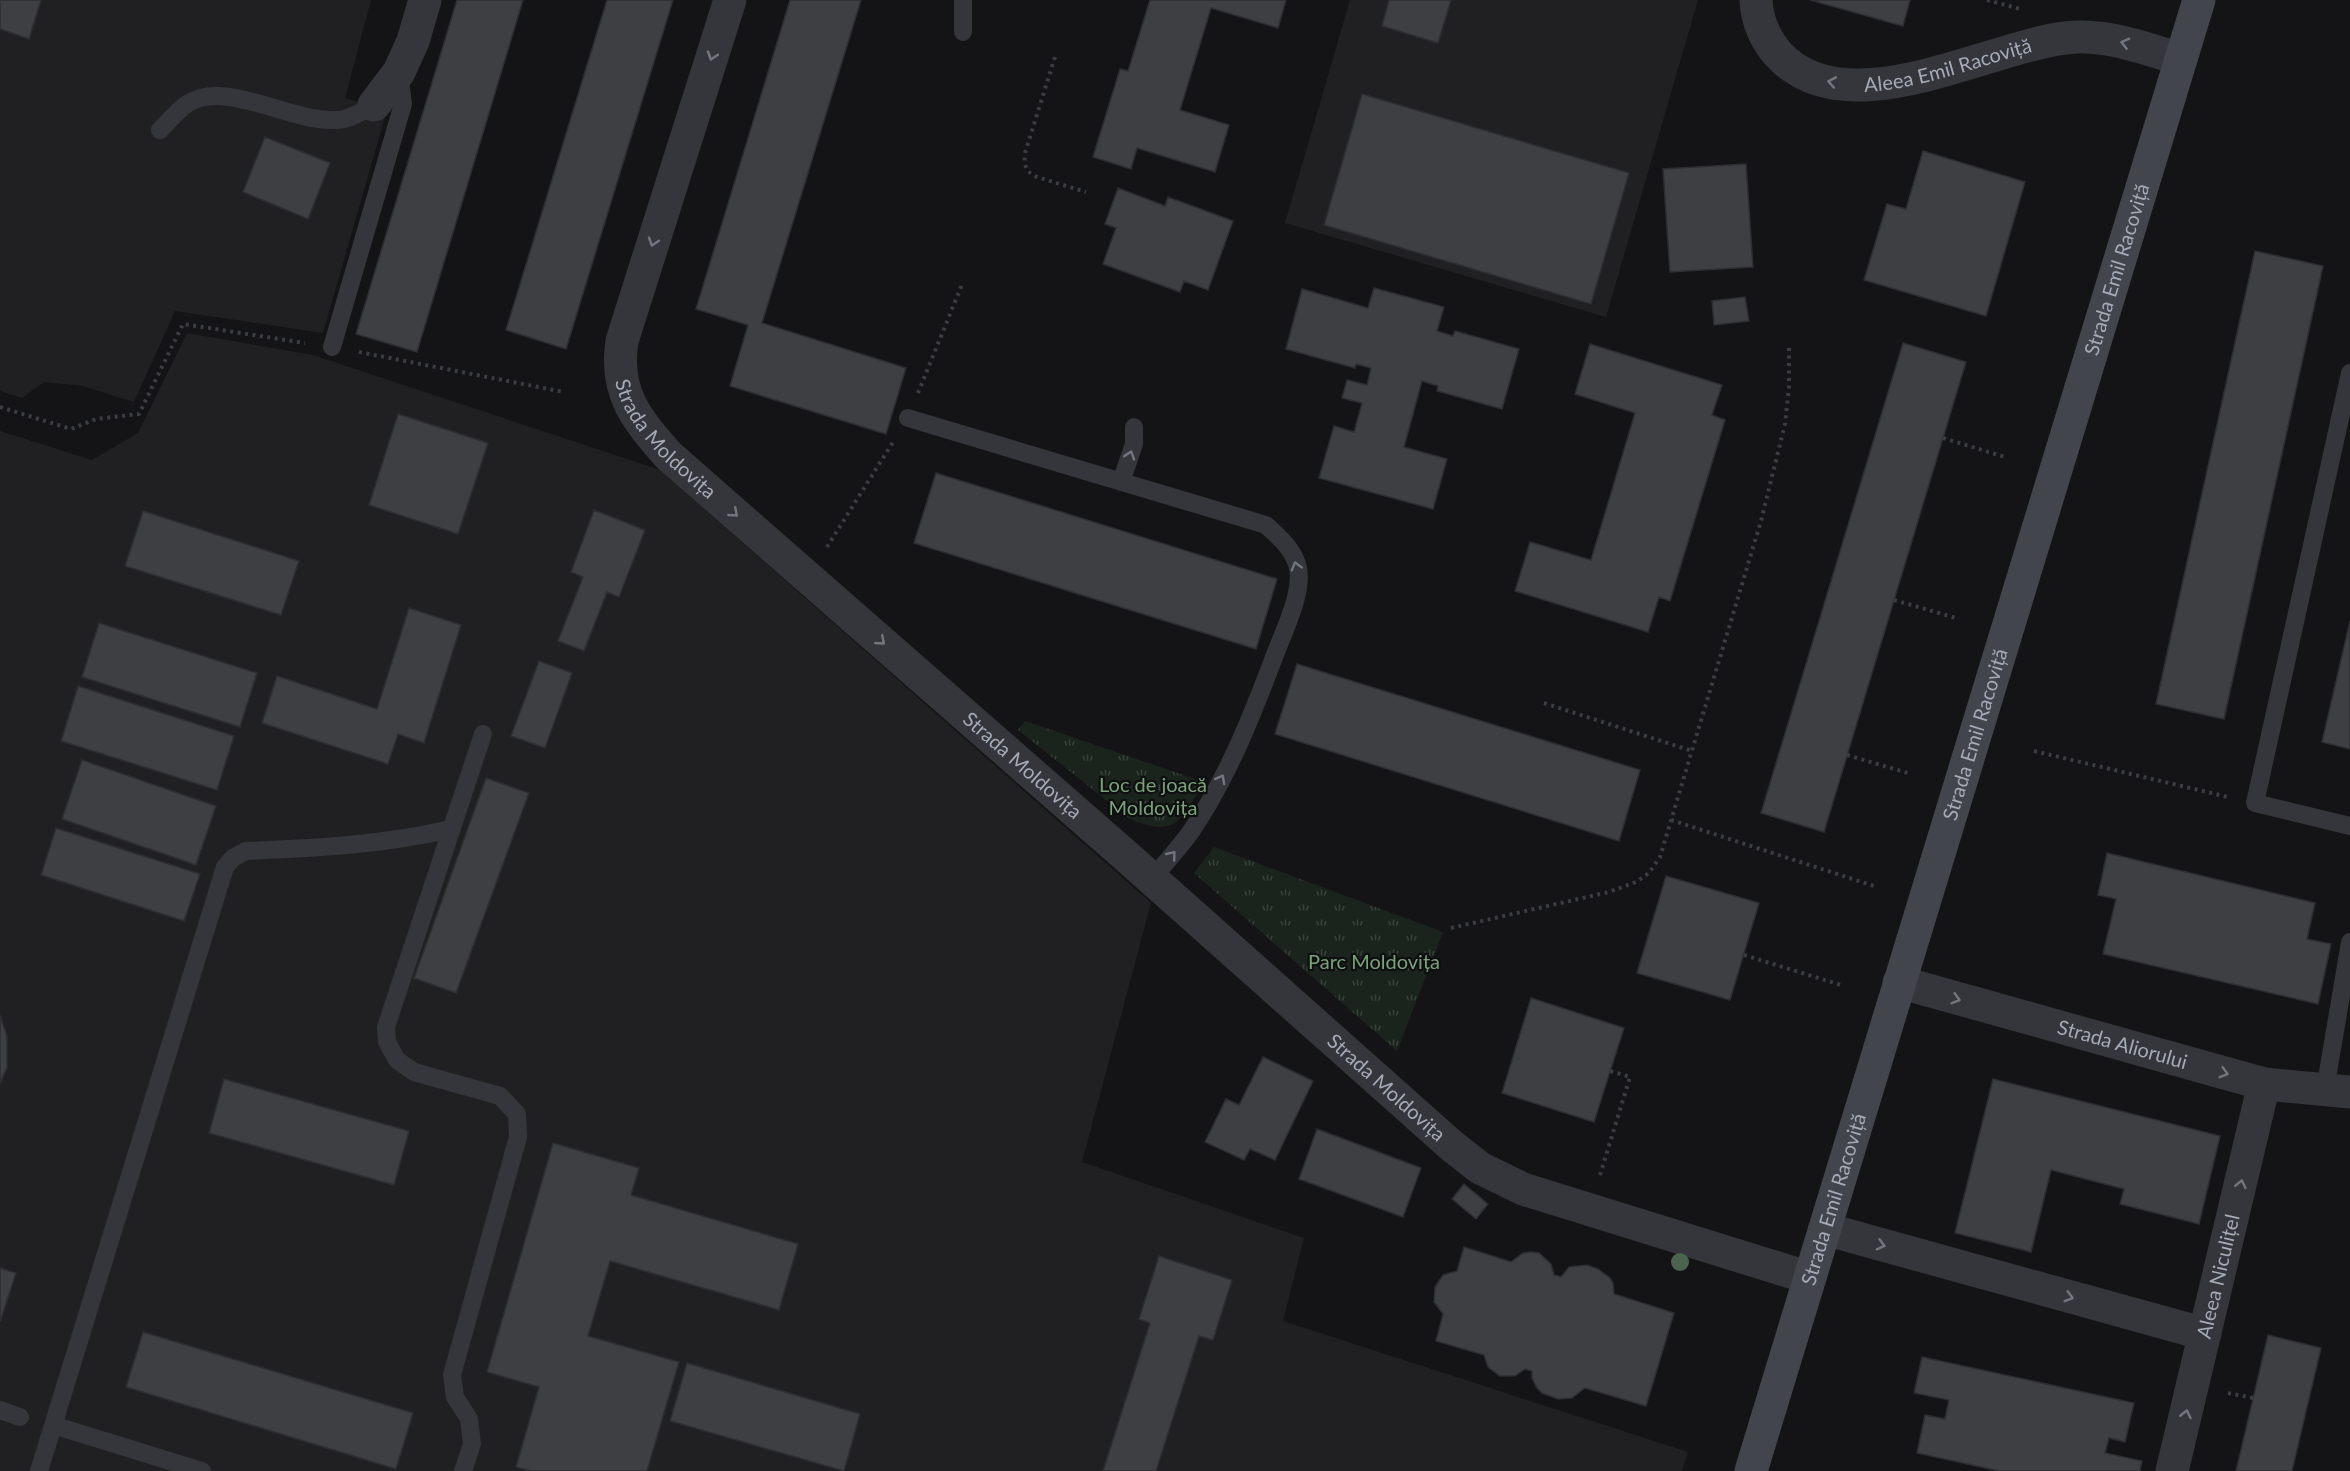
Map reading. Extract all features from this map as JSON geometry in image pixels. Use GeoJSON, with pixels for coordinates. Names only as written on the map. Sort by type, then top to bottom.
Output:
{"type":"FeatureCollection","features":[{"type":"Feature","properties":{"kind":"street"},"geometry":{"type":"LineString","coordinates":[[374,105],[399,72],[413,41],[425,0]]}},
{"type":"Feature","properties":{"kind":"street","name":"Strada Moldovița"},"geometry":{"type":"LineString","coordinates":[[730,0],[622,341],[619,361],[621,382],[628,403],[640,423],[669,456],[1152,879],[1462,1155],[1480,1168],[1523,1190],[1810,1278]]}},
{"type":"Feature","properties":{"kind":"street","name":"Aleea Emil Racoviță"},"geometry":{"type":"LineString","coordinates":[[1756,0],[1758,19],[1773,48],[1791,66],[1808,76],[1830,83],[1854,86],[1904,79],[2063,38],[2086,36],[2131,45],[2181,59]]}},
{"type":"Feature","properties":{"kind":"street","name":"Strada Emil Racoviță"},"geometry":{"type":"LineString","coordinates":[[1751,1471],[2199,0]]}},
{"type":"Feature","properties":{"kind":"street","name":"Strada Aliorului"},"geometry":{"type":"LineString","coordinates":[[1899,982],[2264,1084],[2338,1091]]}},
{"type":"Feature","properties":{"kind":"street","name":"Aleea Niculițel"},"geometry":{"type":"LineString","coordinates":[[2172,1471],[2264,1084]]}},
{"type":"Feature","properties":{"kind":"street"},"geometry":{"type":"LineString","coordinates":[[1825,1229],[2205,1334]]}},
{"type":"Feature","properties":{"kind":"lane"},"geometry":{"type":"LineString","coordinates":[[963,0],[963,32]]}},
{"type":"Feature","properties":{"kind":"lane"},"geometry":{"type":"LineString","coordinates":[[332,347],[403,104],[399,72]]}},
{"type":"Feature","properties":{"kind":"lane"},"geometry":{"type":"LineString","coordinates":[[160,130],[187,104],[202,98],[223,96],[331,120],[360,113],[374,105]]}},
{"type":"Feature","properties":{"kind":"lane"},"geometry":{"type":"LineString","coordinates":[[2350,374],[2255,803],[2350,826]]}},
{"type":"Feature","properties":{"kind":"lane"},"geometry":{"type":"LineString","coordinates":[[908,418],[1266,525],[1284,542],[1297,564],[1299,584],[1250,723],[1224,775],[1192,830],[1152,879]]}},
{"type":"Feature","properties":{"kind":"lane"},"geometry":{"type":"LineString","coordinates":[[1121,482],[1134,444],[1134,427]]}},
{"type":"Feature","properties":{"kind":"lane"},"geometry":{"type":"LineString","coordinates":[[463,1471],[472,1444],[469,1419],[455,1397],[452,1375],[518,1137],[517,1114],[500,1096],[414,1072],[397,1060],[387,1042],[386,1027],[483,734]]}},
{"type":"Feature","properties":{"kind":"lane"},"geometry":{"type":"LineString","coordinates":[[39,1471],[225,867],[233,858],[246,851],[373,843],[413,838],[451,829]]}},
{"type":"Feature","properties":{"kind":"lane"},"geometry":{"type":"LineString","coordinates":[[2338,1091],[2350,942]]}},
{"type":"Feature","properties":{"kind":"lane"},"geometry":{"type":"LineString","coordinates":[[0,1410],[20,1417]]}},
{"type":"Feature","properties":{"kind":"lane"},"geometry":{"type":"LineString","coordinates":[[53,1425],[202,1471]]}},
{"type":"Feature","properties":{"kind":"path"},"geometry":{"type":"LineString","coordinates":[[1055,57],[1025,153],[1024,164],[1027,172],[1034,176],[1086,192]]}},
{"type":"Feature","properties":{"kind":"path"},"geometry":{"type":"LineString","coordinates":[[0,407],[71,429],[96,419],[139,414],[183,324],[332,347],[564,392]]}},
{"type":"Feature","properties":{"kind":"path"},"geometry":{"type":"LineString","coordinates":[[1450,928],[1609,892],[1635,882],[1649,873],[1660,857],[1761,521],[1785,424],[1789,387],[1789,347]]}},
{"type":"Feature","properties":{"kind":"path"},"geometry":{"type":"LineString","coordinates":[[1943,438],[2005,457]]}},
{"type":"Feature","properties":{"kind":"path"},"geometry":{"type":"LineString","coordinates":[[1894,600],[1956,618]]}},
{"type":"Feature","properties":{"kind":"path"},"geometry":{"type":"LineString","coordinates":[[1544,703],[1692,751]]}},
{"type":"Feature","properties":{"kind":"path"},"geometry":{"type":"LineString","coordinates":[[2034,751],[2255,803]]}},
{"type":"Feature","properties":{"kind":"path"},"geometry":{"type":"LineString","coordinates":[[1847,755],[1908,773]]}},
{"type":"Feature","properties":{"kind":"path"},"geometry":{"type":"LineString","coordinates":[[1671,820],[1874,886]]}},
{"type":"Feature","properties":{"kind":"path"},"geometry":{"type":"LineString","coordinates":[[1744,955],[1844,986]]}},
{"type":"Feature","properties":{"kind":"path"},"geometry":{"type":"LineString","coordinates":[[1589,1210],[1630,1077],[1610,1071]]}},
{"type":"Feature","properties":{"kind":"shaded area"},"geometry":{"type":"Polygon","coordinates":[[[0,0],[371,0],[345,98],[387,110],[323,333],[175,311],[134,402],[83,386],[44,382],[22,398],[0,391],[0,0]]]}},
{"type":"Feature","properties":{"kind":"shaded area"},"geometry":{"type":"Polygon","coordinates":[[[1350,0],[1698,0],[1606,317],[1285,223],[1350,0]]]}},
{"type":"Feature","properties":{"kind":"shaded area"},"geometry":{"type":"Polygon","coordinates":[[[187,333],[313,355],[660,470],[1151,903],[1082,1162],[1304,1238],[1283,1321],[1688,1452],[1682,1471],[0,1471],[0,431],[92,460],[138,433],[187,333]]]}},
{"type":"Feature","properties":{"kind":"green space","name":"Loc de joacă Moldovița"},"geometry":{"type":"Polygon","coordinates":[[[1025,721],[1204,782],[1190,806],[1176,822],[1158,827],[1146,825],[1130,819],[1018,730],[1025,721]]]}},
{"type":"Feature","properties":{"kind":"green space","name":"Parc Moldovița"},"geometry":{"type":"Polygon","coordinates":[[[1214,847],[1443,932],[1397,1051],[1194,873],[1214,847]]]}},
{"type":"Feature","properties":{"kind":"building"},"geometry":{"type":"Polygon","coordinates":[[[0,0],[41,0],[29,39],[0,29],[0,0]]]}},
{"type":"Feature","properties":{"kind":"building"},"geometry":{"type":"Polygon","coordinates":[[[457,0],[523,0],[417,352],[356,334],[457,0]]]}},
{"type":"Feature","properties":{"kind":"building"},"geometry":{"type":"Polygon","coordinates":[[[607,0],[673,0],[566,349],[506,330],[607,0]]]}},
{"type":"Feature","properties":{"kind":"building"},"geometry":{"type":"Polygon","coordinates":[[[790,0],[861,0],[762,323],[906,368],[886,434],[730,386],[748,325],[696,309],[790,0]]]}},
{"type":"Feature","properties":{"kind":"building"},"geometry":{"type":"Polygon","coordinates":[[[1150,0],[1286,0],[1278,28],[1211,8],[1180,110],[1229,125],[1215,172],[1137,148],[1131,169],[1093,157],[1120,69],[1128,71],[1150,0]]]}},
{"type":"Feature","properties":{"kind":"building"},"geometry":{"type":"Polygon","coordinates":[[[1389,0],[1451,0],[1438,43],[1382,26],[1389,0]]]}},
{"type":"Feature","properties":{"kind":"building"},"geometry":{"type":"Polygon","coordinates":[[[1810,0],[1910,0],[1903,26],[1810,0]]]}},
{"type":"Feature","properties":{"kind":"building"},"geometry":{"type":"Polygon","coordinates":[[[1362,94],[1629,173],[1591,304],[1324,225],[1362,94]]]}},
{"type":"Feature","properties":{"kind":"building"},"geometry":{"type":"Polygon","coordinates":[[[265,137],[330,163],[308,219],[243,192],[265,137]]]}},
{"type":"Feature","properties":{"kind":"building"},"geometry":{"type":"Polygon","coordinates":[[[1923,151],[2025,182],[1986,316],[1864,280],[1887,204],[1906,209],[1923,151]]]}},
{"type":"Feature","properties":{"kind":"building"},"geometry":{"type":"Polygon","coordinates":[[[1746,164],[1753,267],[1670,272],[1663,169],[1746,164]]]}},
{"type":"Feature","properties":{"kind":"building"},"geometry":{"type":"Polygon","coordinates":[[[1118,188],[1165,206],[1168,197],[1233,221],[1208,290],[1184,281],[1180,292],[1103,264],[1116,228],[1105,224],[1118,188]]]}},
{"type":"Feature","properties":{"kind":"building"},"geometry":{"type":"Polygon","coordinates":[[[2255,251],[2323,266],[2224,719],[2156,704],[2255,251]]]}},
{"type":"Feature","properties":{"kind":"building"},"geometry":{"type":"Polygon","coordinates":[[[1374,288],[1444,307],[1437,331],[1453,336],[1455,331],[1519,349],[1502,409],[1437,391],[1438,386],[1422,381],[1404,447],[1447,459],[1433,509],[1319,478],[1334,426],[1354,432],[1362,403],[1342,398],[1347,380],[1367,385],[1371,368],[1356,364],[1355,368],[1286,349],[1302,289],[1368,308],[1374,288]]]}},
{"type":"Feature","properties":{"kind":"building"},"geometry":{"type":"Polygon","coordinates":[[[1745,297],[1749,321],[1714,325],[1712,301],[1745,297]]]}},
{"type":"Feature","properties":{"kind":"building"},"geometry":{"type":"Polygon","coordinates":[[[1903,343],[1966,362],[1824,832],[1761,813],[1903,343]]]}},
{"type":"Feature","properties":{"kind":"building"},"geometry":{"type":"Polygon","coordinates":[[[1590,344],[1722,385],[1712,415],[1725,420],[1670,601],[1659,597],[1648,632],[1515,591],[1530,542],[1591,560],[1635,413],[1575,394],[1590,344]]]}},
{"type":"Feature","properties":{"kind":"building"},"geometry":{"type":"Polygon","coordinates":[[[398,414],[488,443],[458,534],[369,505],[398,414]]]}},
{"type":"Feature","properties":{"kind":"building"},"geometry":{"type":"Polygon","coordinates":[[[936,473],[1277,579],[1256,649],[914,543],[936,473]]]}},
{"type":"Feature","properties":{"kind":"building"},"geometry":{"type":"Polygon","coordinates":[[[594,510],[645,530],[619,597],[607,592],[584,651],[558,641],[583,577],[571,572],[594,510]]]}},
{"type":"Feature","properties":{"kind":"building"},"geometry":{"type":"Polygon","coordinates":[[[143,511],[299,561],[281,615],[125,566],[143,511]]]}},
{"type":"Feature","properties":{"kind":"building"},"geometry":{"type":"Polygon","coordinates":[[[409,608],[461,625],[424,743],[398,734],[388,764],[262,723],[277,676],[377,709],[409,608]]]}},
{"type":"Feature","properties":{"kind":"building"},"geometry":{"type":"Polygon","coordinates":[[[2350,621],[2350,749],[2322,742],[2350,621]]]}},
{"type":"Feature","properties":{"kind":"building"},"geometry":{"type":"Polygon","coordinates":[[[99,623],[257,673],[240,727],[82,677],[99,623]]]}},
{"type":"Feature","properties":{"kind":"building"},"geometry":{"type":"Polygon","coordinates":[[[539,661],[572,673],[545,748],[511,736],[539,661]]]}},
{"type":"Feature","properties":{"kind":"building"},"geometry":{"type":"Polygon","coordinates":[[[1297,664],[1640,770],[1619,841],[1275,734],[1297,664]]]}},
{"type":"Feature","properties":{"kind":"building"},"geometry":{"type":"Polygon","coordinates":[[[78,686],[234,736],[217,790],[61,741],[78,686]]]}},
{"type":"Feature","properties":{"kind":"building"},"geometry":{"type":"Polygon","coordinates":[[[82,760],[216,806],[196,865],[62,819],[82,760]]]}},
{"type":"Feature","properties":{"kind":"building"},"geometry":{"type":"Polygon","coordinates":[[[486,778],[529,793],[456,993],[414,978],[486,778]]]}},
{"type":"Feature","properties":{"kind":"building"},"geometry":{"type":"Polygon","coordinates":[[[56,828],[200,874],[184,921],[41,875],[56,828]]]}},
{"type":"Feature","properties":{"kind":"building"},"geometry":{"type":"Polygon","coordinates":[[[2107,853],[2315,903],[2307,939],[2331,944],[2318,1004],[2103,954],[2116,899],[2098,895],[2107,853]]]}},
{"type":"Feature","properties":{"kind":"building"},"geometry":{"type":"Polygon","coordinates":[[[1666,876],[1759,903],[1730,1000],[1637,973],[1666,876]]]}},
{"type":"Feature","properties":{"kind":"building"},"geometry":{"type":"Polygon","coordinates":[[[1531,998],[1624,1028],[1594,1122],[1502,1093],[1531,998]]]}},
{"type":"Feature","properties":{"kind":"building"},"geometry":{"type":"Polygon","coordinates":[[[0,1015],[7,1036],[7,1067],[0,1084],[0,1015]]]}},
{"type":"Feature","properties":{"kind":"building"},"geometry":{"type":"Polygon","coordinates":[[[1263,1057],[1313,1081],[1275,1160],[1250,1149],[1244,1160],[1205,1142],[1226,1099],[1239,1105],[1263,1057]]]}},
{"type":"Feature","properties":{"kind":"building"},"geometry":{"type":"Polygon","coordinates":[[[224,1079],[409,1131],[394,1185],[209,1133],[224,1079]]]}},
{"type":"Feature","properties":{"kind":"building"},"geometry":{"type":"Polygon","coordinates":[[[1993,1079],[2220,1136],[2199,1224],[2120,1204],[2124,1189],[2051,1170],[2031,1252],[1955,1233],[1993,1079]]]}},
{"type":"Feature","properties":{"kind":"building"},"geometry":{"type":"Polygon","coordinates":[[[1317,1129],[1421,1168],[1403,1217],[1299,1179],[1317,1129]]]}},
{"type":"Feature","properties":{"kind":"building"},"geometry":{"type":"Polygon","coordinates":[[[553,1143],[639,1168],[631,1195],[798,1244],[779,1310],[610,1261],[588,1336],[679,1362],[647,1471],[530,1471],[516,1467],[539,1387],[487,1372],[553,1143]]]}},
{"type":"Feature","properties":{"kind":"building"},"geometry":{"type":"Polygon","coordinates":[[[1464,1184],[1488,1204],[1476,1219],[1452,1199],[1464,1184]]]}},
{"type":"Feature","properties":{"kind":"building"},"geometry":{"type":"Polygon","coordinates":[[[1464,1247],[1511,1262],[1523,1253],[1539,1253],[1551,1264],[1554,1275],[1561,1277],[1569,1267],[1587,1265],[1598,1269],[1610,1278],[1614,1294],[1674,1313],[1646,1406],[1585,1388],[1572,1398],[1558,1399],[1542,1393],[1537,1388],[1532,1378],[1532,1371],[1525,1369],[1515,1376],[1500,1376],[1488,1367],[1484,1355],[1436,1341],[1443,1314],[1434,1302],[1435,1287],[1443,1275],[1457,1271],[1464,1247]]]}},
{"type":"Feature","properties":{"kind":"building"},"geometry":{"type":"Polygon","coordinates":[[[1159,1256],[1232,1280],[1213,1340],[1199,1336],[1156,1471],[1103,1471],[1150,1323],[1139,1319],[1159,1256]]]}},
{"type":"Feature","properties":{"kind":"building"},"geometry":{"type":"Polygon","coordinates":[[[0,1268],[16,1273],[0,1322],[0,1268]]]}},
{"type":"Feature","properties":{"kind":"building"},"geometry":{"type":"Polygon","coordinates":[[[143,1332],[413,1413],[396,1469],[126,1387],[143,1332]]]}},
{"type":"Feature","properties":{"kind":"building"},"geometry":{"type":"Polygon","coordinates":[[[2268,1335],[2321,1348],[2292,1471],[2236,1471],[2268,1335]]]}},
{"type":"Feature","properties":{"kind":"building"},"geometry":{"type":"Polygon","coordinates":[[[1922,1357],[2134,1403],[2125,1442],[2109,1438],[2105,1453],[2142,1461],[2140,1471],[1999,1471],[1917,1453],[1925,1415],[1945,1419],[1949,1400],[1914,1393],[1922,1357]]]}},
{"type":"Feature","properties":{"kind":"building"},"geometry":{"type":"Polygon","coordinates":[[[687,1363],[860,1414],[844,1471],[670,1421],[687,1363]]]}}]}
